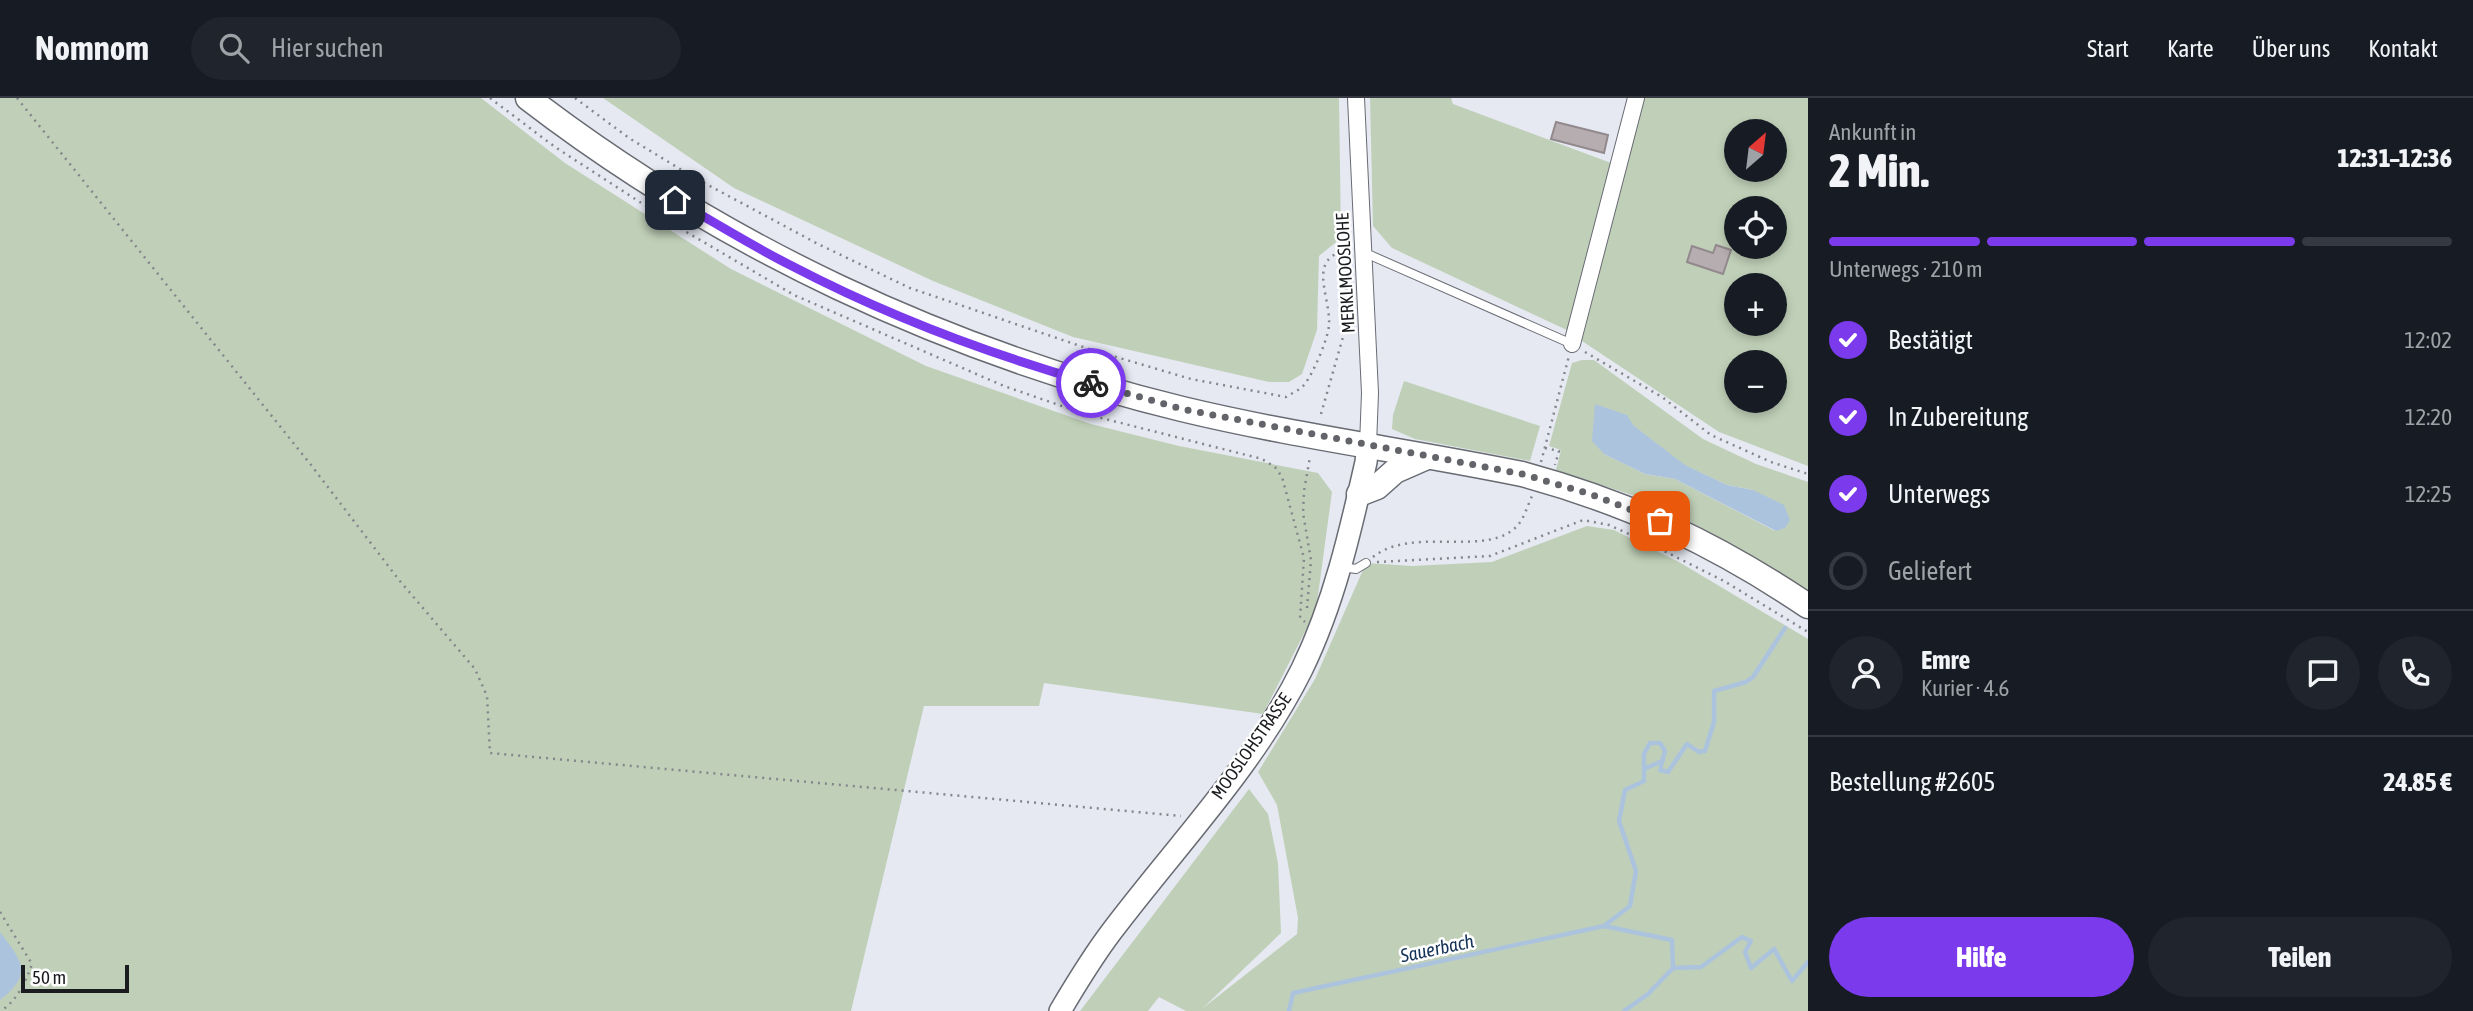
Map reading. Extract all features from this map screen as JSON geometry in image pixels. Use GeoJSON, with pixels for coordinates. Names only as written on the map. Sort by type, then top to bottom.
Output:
{"type":"FeatureCollection","features":[{"type":"Feature","properties":{"kind":"main road"},"geometry":{"type":"LineString","coordinates":[[528,98],[577,136],[675,200],[792,267],[910,320],[1031,365],[1182,409],[1489,467],[1541,479],[1637,511],[1693,537],[1807,623]]}},
{"type":"Feature","properties":{"kind":"main road"},"geometry":{"type":"LineString","coordinates":[[1359,494],[1377,487],[1395,471],[1427,457]]}},
{"type":"Feature","properties":{"kind":"street","name":"MERKLMOOSLOHE"},"geometry":{"type":"LineString","coordinates":[[1356,98],[1356,251],[1370,393],[1368,445]]}},
{"type":"Feature","properties":{"kind":"street"},"geometry":{"type":"LineString","coordinates":[[1572,344],[1636,98]]}},
{"type":"Feature","properties":{"kind":"street","name":"MOOSLOHSTRASSE"},"geometry":{"type":"LineString","coordinates":[[1060,1011],[1190,820],[1276,716],[1320,630],[1342,567],[1368,445]]}},
{"type":"Feature","properties":{"kind":"lane"},"geometry":{"type":"LineString","coordinates":[[1356,251],[1572,344]]}},
{"type":"Feature","properties":{"kind":"lane"},"geometry":{"type":"LineString","coordinates":[[1342,567],[1356,569],[1366,563]]}},
{"type":"Feature","properties":{"kind":"path"},"geometry":{"type":"LineString","coordinates":[[18,98],[399,580],[475,669],[487,696],[490,753],[1190,820]]}},
{"type":"Feature","properties":{"kind":"path"},"geometry":{"type":"LineString","coordinates":[[575,98],[629,138],[695,178],[818,244],[910,288],[1088,349],[1191,379],[1286,397],[1303,386],[1316,364],[1329,326],[1323,282],[1325,263],[1335,252],[1356,251],[1343,337],[1321,414]]}},
{"type":"Feature","properties":{"kind":"path"},"geometry":{"type":"LineString","coordinates":[[1541,479],[1545,448],[1572,344],[1662,397],[1711,435],[1771,462],[1808,474]]}},
{"type":"Feature","properties":{"kind":"path"},"geometry":{"type":"LineString","coordinates":[[1366,563],[1376,554],[1396,545],[1427,541],[1492,541],[1508,534],[1520,523],[1541,479],[1559,451],[1545,448]]}},
{"type":"Feature","properties":{"kind":"path"},"geometry":{"type":"LineString","coordinates":[[1305,622],[1311,560],[1303,513],[1310,457]]}},
{"type":"Feature","properties":{"kind":"path"},"geometry":{"type":"LineString","coordinates":[[1366,563],[1490,556],[1583,520],[1609,525],[1638,538],[1724,582],[1783,617],[1807,623]]}},
{"type":"Feature","properties":{"kind":"path"},"geometry":{"type":"LineString","coordinates":[[1174,827],[1190,820]]}},
{"type":"Feature","properties":{"kind":"path"},"geometry":{"type":"LineString","coordinates":[[0,912],[32,964],[25,985],[12,1003],[1,1011]]}},
{"type":"Feature","properties":{"kind":"green space"},"geometry":{"type":"Polygon","coordinates":[[[0,98],[481,98],[565,163],[731,269],[926,366],[1091,424],[1179,446],[1318,473],[1332,492],[1316,610],[1263,714],[1044,683],[1039,706],[924,706],[851,1011],[0,1011],[0,98]]]}},
{"type":"Feature","properties":{"kind":"green space"},"geometry":{"type":"Polygon","coordinates":[[[603,98],[1339,98],[1341,238],[1319,256],[1317,330],[1302,374],[1289,382],[1269,382],[1073,337],[933,281],[734,188],[603,98]]]}},
{"type":"Feature","properties":{"kind":"green space"},"geometry":{"type":"Polygon","coordinates":[[[1370,98],[1451,98],[1453,104],[1611,163],[1571,332],[1392,248],[1373,226],[1370,98]]]}},
{"type":"Feature","properties":{"kind":"green space"},"geometry":{"type":"Polygon","coordinates":[[[1643,98],[1808,98],[1808,466],[1719,432],[1582,341],[1643,98]]]}},
{"type":"Feature","properties":{"kind":"green space"},"geometry":{"type":"Polygon","coordinates":[[[1594,360],[1703,439],[1756,464],[1808,482],[1808,590],[1704,529],[1638,497],[1556,470],[1561,450],[1549,446],[1572,363],[1594,360]],[[1595,405],[1604,454],[1645,474],[1675,479],[1775,531],[1753,490],[1727,485],[1684,465],[1633,426],[1626,415],[1595,405]]]}},
{"type":"Feature","properties":{"kind":"green space"},"geometry":{"type":"Polygon","coordinates":[[[1404,381],[1540,426],[1530,461],[1415,439],[1392,429],[1393,415],[1404,381]]]}},
{"type":"Feature","properties":{"kind":"green space"},"geometry":{"type":"Polygon","coordinates":[[[1587,526],[1614,530],[1679,562],[1808,639],[1808,1011],[1186,1011],[1159,997],[1148,1011],[1080,1011],[1249,789],[1268,814],[1278,863],[1281,933],[1203,1008],[1297,934],[1298,918],[1277,805],[1258,772],[1315,679],[1366,563],[1412,566],[1492,562],[1587,526]]]}},
{"type":"Feature","properties":{"kind":"water"},"geometry":{"type":"Polygon","coordinates":[[[1595,404],[1627,415],[1634,426],[1685,465],[1727,485],[1753,490],[1784,505],[1790,520],[1785,528],[1776,531],[1675,479],[1645,474],[1604,454],[1592,441],[1595,404]]]}},
{"type":"Feature","properties":{"kind":"water"},"geometry":{"type":"Polygon","coordinates":[[[0,932],[19,959],[21,975],[11,991],[0,1000],[0,932]]]}},
{"type":"Feature","properties":{"kind":"building"},"geometry":{"type":"Polygon","coordinates":[[[1556,122],[1608,135],[1604,153],[1551,139],[1556,122]]]}},
{"type":"Feature","properties":{"kind":"building"},"geometry":{"type":"Polygon","coordinates":[[[1716,245],[1724,248],[1724,259],[1728,259],[1723,274],[1687,262],[1692,246],[1713,253],[1716,245]]]}},
{"type":"Feature","properties":{"kind":"waterway","name":"Sauerbach"},"geometry":{"type":"LineString","coordinates":[[1604,926],[1630,906],[1636,871],[1619,821],[1625,790],[1644,781],[1644,754],[1650,743],[1660,743],[1665,751],[1660,770],[1668,772],[1687,744],[1699,752],[1705,751],[1714,722],[1714,691],[1746,682],[1753,677],[1785,628]]}},
{"type":"Feature","properties":{"kind":"waterway","name":"Sauerbach"},"geometry":{"type":"LineString","coordinates":[[1644,769],[1662,761]]}},
{"type":"Feature","properties":{"kind":"waterway","name":"Sauerbach"},"geometry":{"type":"LineString","coordinates":[[1289,1011],[1293,993],[1604,926],[1672,940],[1673,968],[1701,967],[1742,937],[1751,941],[1745,952],[1751,968],[1774,949],[1792,981],[1808,962]]}},
{"type":"Feature","properties":{"kind":"waterway"},"geometry":{"type":"LineString","coordinates":[[1624,1011],[1648,994],[1673,968]]}},
{"type":"Feature","properties":{"kind":"way so far"},"geometry":{"type":"LineString","coordinates":[[1091,383],[1182,409],[1522,474],[1590,494],[1660,521]]}},
{"type":"Feature","properties":{"kind":"route"},"geometry":{"type":"LineString","coordinates":[[675,200],[792,267],[910,320],[1031,365],[1091,383]]}}]}
